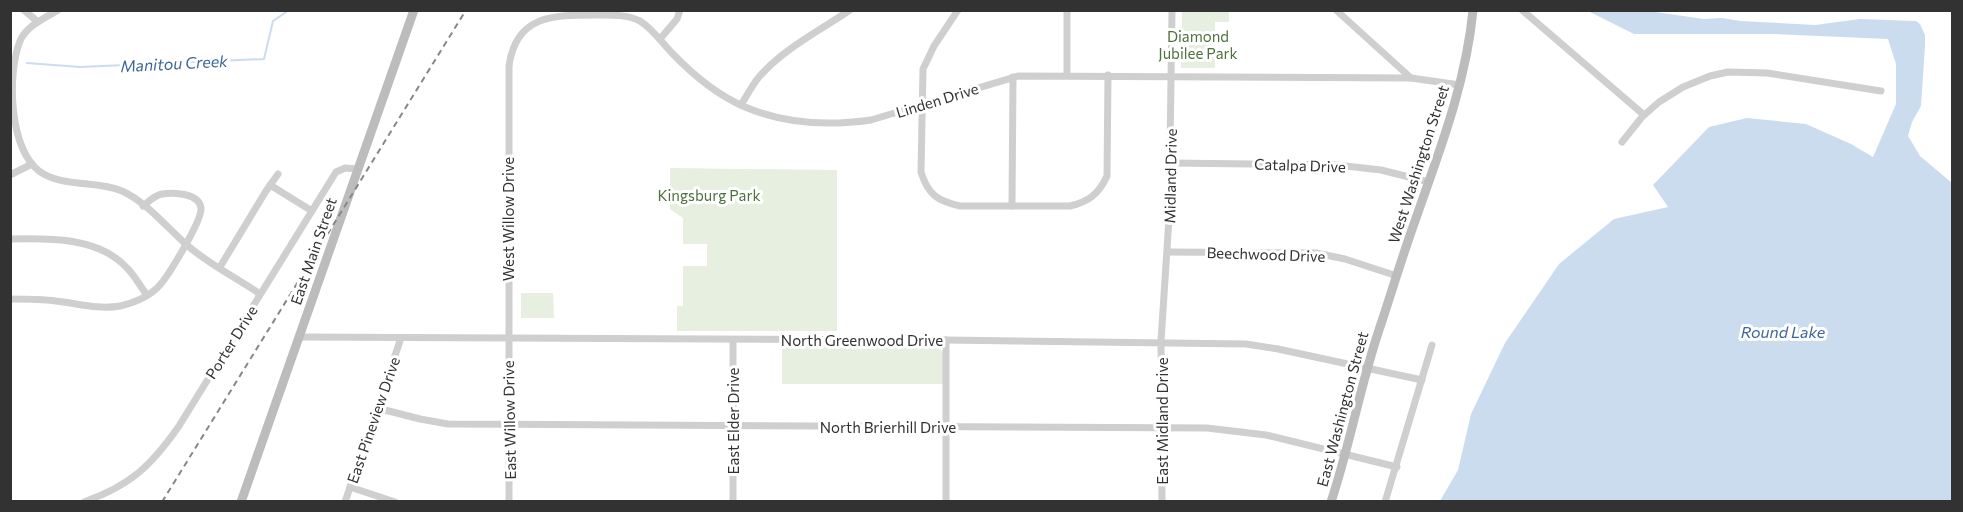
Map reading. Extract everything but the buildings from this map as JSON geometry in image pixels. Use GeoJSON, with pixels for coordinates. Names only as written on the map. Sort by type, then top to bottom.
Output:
{"type":"FeatureCollection","features":[{"type":"Feature","properties":{"kind":"main road","name":"East Main Street"},"geometry":{"type":"LineString","coordinates":[[242,501],[414,10]]}},
{"type":"Feature","properties":{"kind":"main road","name":"West Washington Street"},"geometry":{"type":"LineString","coordinates":[[1381,324],[1449,125],[1460,85],[1473,10]]}},
{"type":"Feature","properties":{"kind":"main road","name":"East Washington Street"},"geometry":{"type":"LineString","coordinates":[[1331,501],[1366,368],[1381,324]]}},
{"type":"Feature","properties":{"kind":"street"},"geometry":{"type":"LineString","coordinates":[[24,10],[38,21]]}},
{"type":"Feature","properties":{"kind":"street"},"geometry":{"type":"LineString","coordinates":[[58,10],[38,21],[20,41],[13,79],[16,127],[22,148],[32,164],[51,178],[107,187],[122,192],[143,206],[185,244],[260,294]]}},
{"type":"Feature","properties":{"kind":"street"},"geometry":{"type":"LineString","coordinates":[[660,39],[677,19],[680,10]]}},
{"type":"Feature","properties":{"kind":"street"},"geometry":{"type":"LineString","coordinates":[[741,105],[757,79],[768,67],[850,10]]}},
{"type":"Feature","properties":{"kind":"street"},"geometry":{"type":"LineString","coordinates":[[958,10],[927,58],[923,69],[921,172],[925,184],[933,195],[944,202],[960,206],[1070,206],[1081,204],[1094,196],[1107,176],[1108,75]]}},
{"type":"Feature","properties":{"kind":"street"},"geometry":{"type":"LineString","coordinates":[[1067,10],[1067,75]]}},
{"type":"Feature","properties":{"kind":"street","name":"Midland Drive"},"geometry":{"type":"LineString","coordinates":[[1161,342],[1168,252],[1172,10]]}},
{"type":"Feature","properties":{"kind":"street"},"geometry":{"type":"LineString","coordinates":[[1336,10],[1411,78]]}},
{"type":"Feature","properties":{"kind":"street"},"geometry":{"type":"LineString","coordinates":[[1522,10],[1644,115]]}},
{"type":"Feature","properties":{"kind":"street","name":"Linden Drive"},"geometry":{"type":"LineString","coordinates":[[508,99],[510,52],[528,28],[541,19],[556,15],[587,13],[630,17],[642,22],[696,78],[741,105],[770,116],[796,122],[849,124],[871,120],[1013,77],[1108,75],[1411,78],[1460,85]]}},
{"type":"Feature","properties":{"kind":"street"},"geometry":{"type":"LineString","coordinates":[[1622,142],[1644,115],[1659,102],[1683,87],[1710,76],[1728,72],[1767,73],[1881,92]]}},
{"type":"Feature","properties":{"kind":"street"},"geometry":{"type":"LineString","coordinates":[[1012,206],[1013,77]]}},
{"type":"Feature","properties":{"kind":"street","name":"West Willow Drive"},"geometry":{"type":"LineString","coordinates":[[508,99],[508,339]]}},
{"type":"Feature","properties":{"kind":"street","name":"Catalpa Drive"},"geometry":{"type":"LineString","coordinates":[[1170,163],[1337,165],[1381,171],[1429,182]]}},
{"type":"Feature","properties":{"kind":"street"},"geometry":{"type":"LineString","coordinates":[[10,175],[32,164]]}},
{"type":"Feature","properties":{"kind":"street","name":"Porter Drive"},"geometry":{"type":"LineString","coordinates":[[84,501],[120,486],[154,460],[179,426],[336,172],[345,168],[358,169]]}},
{"type":"Feature","properties":{"kind":"street"},"geometry":{"type":"LineString","coordinates":[[220,267],[278,174]]}},
{"type":"Feature","properties":{"kind":"street"},"geometry":{"type":"LineString","coordinates":[[268,188],[312,210]]}},
{"type":"Feature","properties":{"kind":"street"},"geometry":{"type":"LineString","coordinates":[[10,299],[39,299],[85,305],[119,306],[147,295],[157,288],[200,217],[199,203],[184,195],[162,194],[143,206]]}},
{"type":"Feature","properties":{"kind":"street"},"geometry":{"type":"LineString","coordinates":[[10,239],[66,241],[92,246],[108,253],[126,267],[147,295]]}},
{"type":"Feature","properties":{"kind":"street","name":"Beechwood Drive"},"geometry":{"type":"LineString","coordinates":[[1168,252],[1316,254],[1345,259],[1397,276]]}},
{"type":"Feature","properties":{"kind":"street","name":"North Greenwood Drive"},"geometry":{"type":"LineString","coordinates":[[299,338],[946,340],[1246,344],[1422,380]]}},
{"type":"Feature","properties":{"kind":"street","name":"East Pineview Drive"},"geometry":{"type":"LineString","coordinates":[[345,501],[401,338]]}},
{"type":"Feature","properties":{"kind":"street","name":"East Willow Drive"},"geometry":{"type":"LineString","coordinates":[[508,339],[509,501]]}},
{"type":"Feature","properties":{"kind":"street","name":"East Elder Drive"},"geometry":{"type":"LineString","coordinates":[[733,340],[733,501]]}},
{"type":"Feature","properties":{"kind":"street"},"geometry":{"type":"LineString","coordinates":[[946,340],[946,501]]}},
{"type":"Feature","properties":{"kind":"street","name":"East Midland Drive"},"geometry":{"type":"LineString","coordinates":[[1161,342],[1162,501]]}},
{"type":"Feature","properties":{"kind":"street"},"geometry":{"type":"LineString","coordinates":[[1385,501],[1432,345]]}},
{"type":"Feature","properties":{"kind":"street","name":"North Brierhill Drive"},"geometry":{"type":"LineString","coordinates":[[377,408],[448,424],[1231,430],[1266,435],[1397,467]]}},
{"type":"Feature","properties":{"kind":"street"},"geometry":{"type":"LineString","coordinates":[[350,487],[395,501]]}},
{"type":"Feature","properties":{"kind":"green space","name":"Diamond Jubilee Park"},"geometry":{"type":"Polygon","coordinates":[[[1182,11],[1229,11],[1229,22],[1215,22],[1215,68],[1181,68],[1182,11]]]}},
{"type":"Feature","properties":{"kind":"green space","name":"Kingsburg Park"},"geometry":{"type":"Polygon","coordinates":[[[670,168],[837,170],[837,331],[677,331],[677,306],[683,306],[683,266],[707,266],[707,244],[683,244],[683,218],[670,209],[670,168]]]}},
{"type":"Feature","properties":{"kind":"green space"},"geometry":{"type":"Polygon","coordinates":[[[521,293],[553,293],[554,318],[521,318],[521,293]]]}},
{"type":"Feature","properties":{"kind":"green space"},"geometry":{"type":"Polygon","coordinates":[[[782,344],[935,344],[944,353],[944,384],[782,384],[782,344]]]}},
{"type":"Feature","properties":{"kind":"water","name":"Round Lake"},"geometry":{"type":"Polygon","coordinates":[[[1588,11],[1649,11],[1704,19],[1722,18],[1815,25],[1860,19],[1916,21],[1920,24],[1925,35],[1921,106],[1912,122],[1908,136],[1920,156],[1952,183],[1952,501],[1440,501],[1458,470],[1471,414],[1505,343],[1559,264],[1614,219],[1668,207],[1653,185],[1709,127],[1747,118],[1806,124],[1851,144],[1873,157],[1896,104],[1896,64],[1888,39],[1775,34],[1634,34],[1588,11]]]}},
{"type":"Feature","properties":{"kind":"waterway","name":"Manitou Creek"},"geometry":{"type":"LineString","coordinates":[[27,63],[80,67],[264,59],[273,21],[289,10]]}},
{"type":"Feature","properties":{"kind":"railway"},"geometry":{"type":"LineString","coordinates":[[162,502],[466,10]]}}]}
